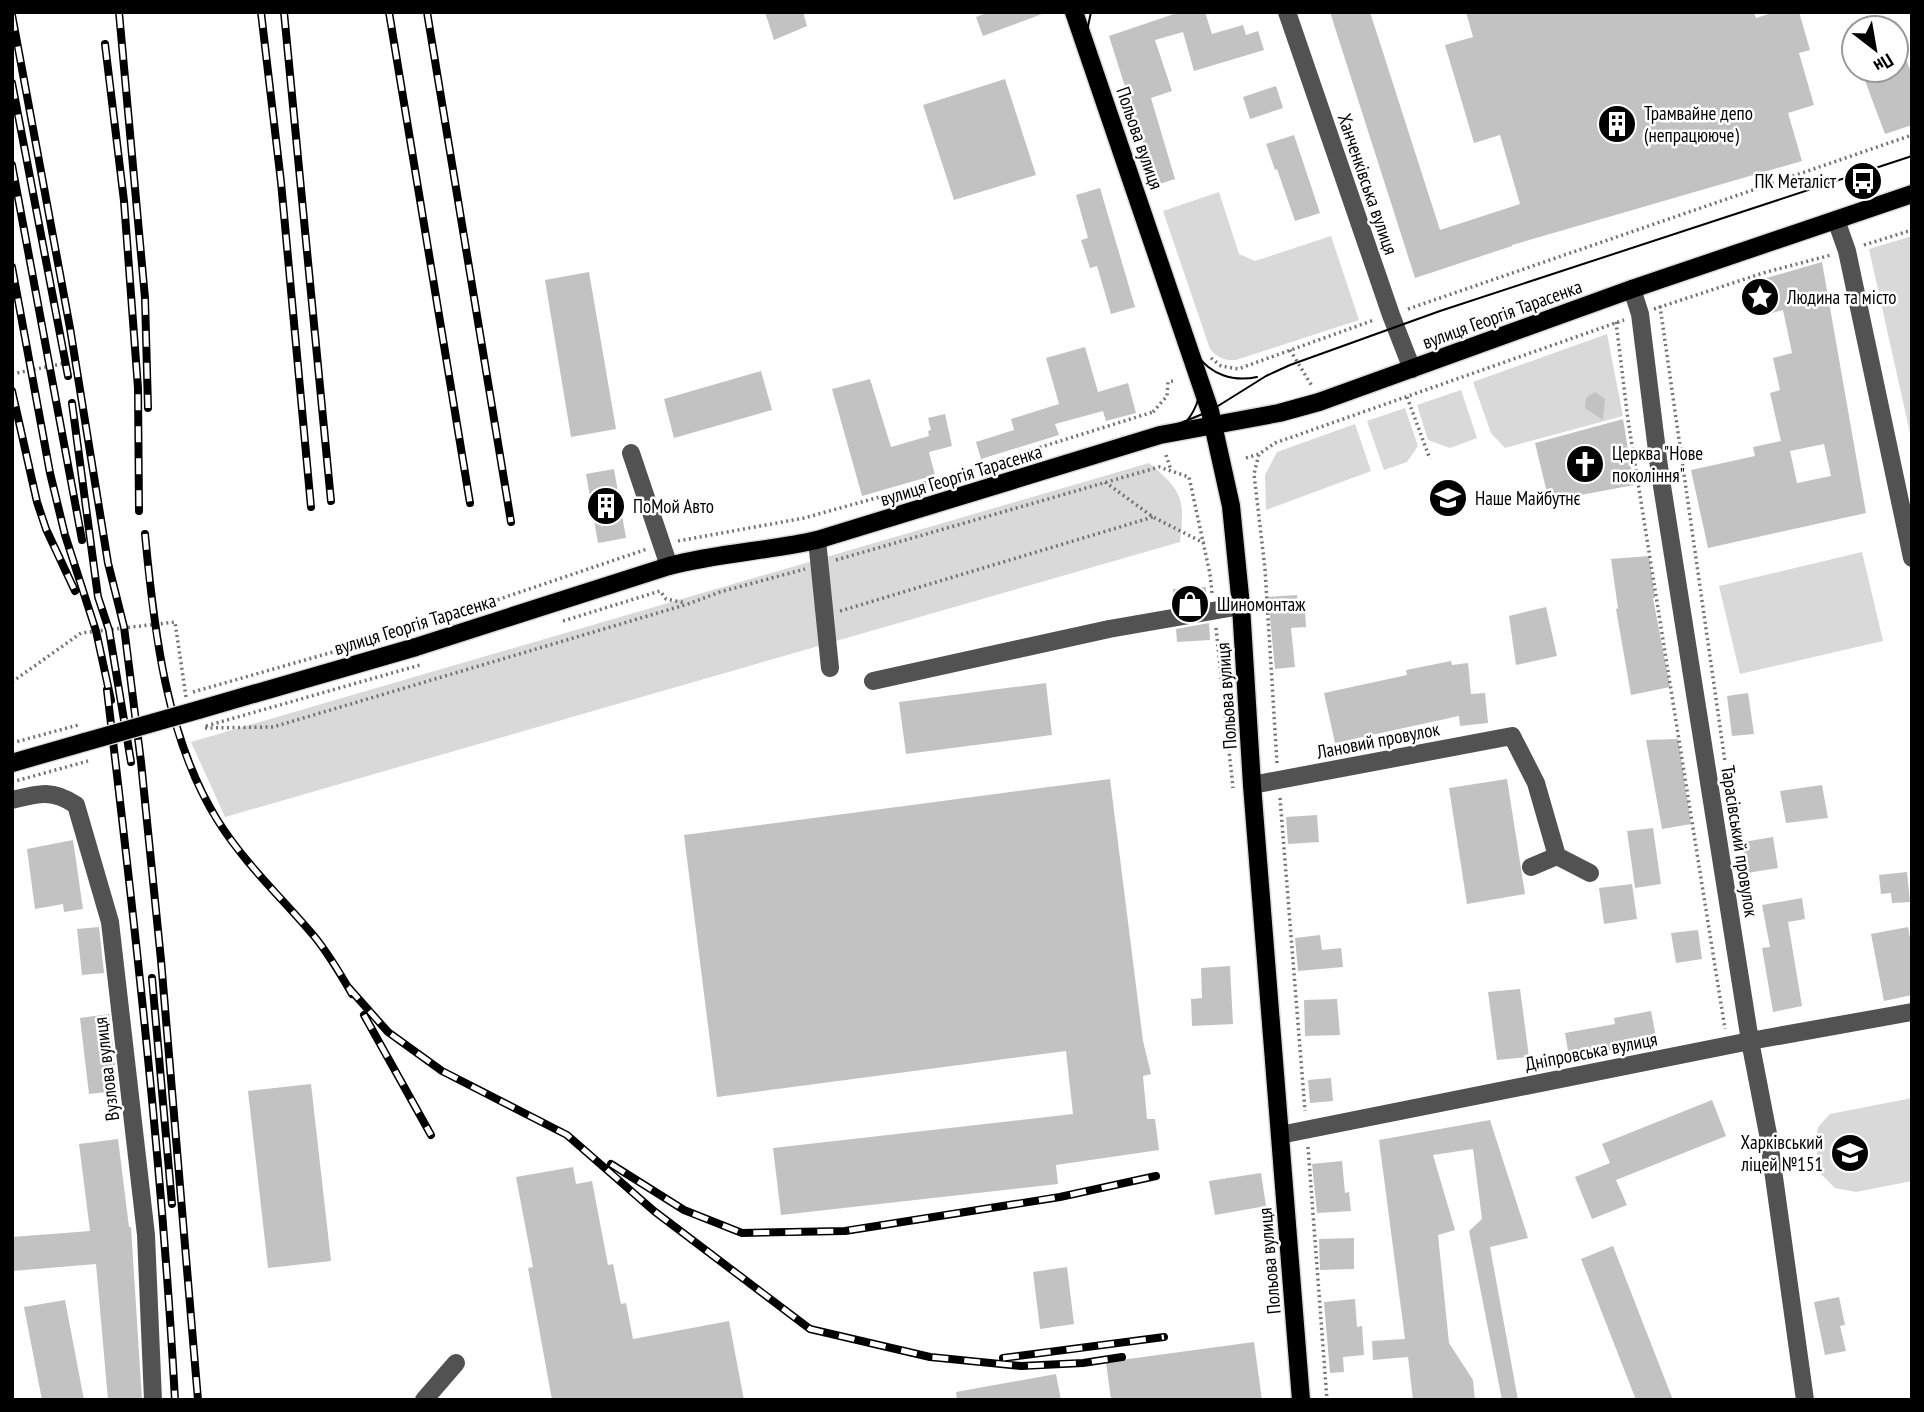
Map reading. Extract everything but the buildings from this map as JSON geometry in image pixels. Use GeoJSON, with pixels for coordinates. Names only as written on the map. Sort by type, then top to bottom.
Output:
{"type":"FeatureCollection","features":[{"type":"Feature","properties":{"kind":"main road","name":"Польова вулиця"},"geometry":{"type":"LineString","coordinates":[[1074,12],[1213,424],[1231,506],[1241,606],[1252,785],[1301,1400]]}},
{"type":"Feature","properties":{"kind":"main road","name":"вулиця Георгія Тарасенка"},"geometry":{"type":"LineString","coordinates":[[12,763],[415,647],[669,566],[706,556],[781,549],[817,540],[1160,435],[1279,413],[1912,194]]}},
{"type":"Feature","properties":{"kind":"street","name":"Ханченківська вулиця"},"geometry":{"type":"LineString","coordinates":[[1287,12],[1412,369]]}},
{"type":"Feature","properties":{"kind":"street"},"geometry":{"type":"LineString","coordinates":[[1836,220],[1858,249],[1912,558]]}},
{"type":"Feature","properties":{"kind":"street","name":"Тарасівський провулок"},"geometry":{"type":"LineString","coordinates":[[1632,289],[1640,314],[1659,467],[1750,1041],[1768,1134],[1805,1400]]}},
{"type":"Feature","properties":{"kind":"street"},"geometry":{"type":"LineString","coordinates":[[631,453],[669,566]]}},
{"type":"Feature","properties":{"kind":"street"},"geometry":{"type":"LineString","coordinates":[[817,540],[830,668]]}},
{"type":"Feature","properties":{"kind":"street"},"geometry":{"type":"LineString","coordinates":[[873,681],[1109,629],[1241,606]]}},
{"type":"Feature","properties":{"kind":"street","name":"Лановий провулок"},"geometry":{"type":"LineString","coordinates":[[1252,785],[1512,736],[1536,783],[1557,856]]}},
{"type":"Feature","properties":{"kind":"street","name":"Вузлова вулиця"},"geometry":{"type":"LineString","coordinates":[[12,800],[35,794],[60,794],[76,806],[110,922],[146,1236],[153,1400]]}},
{"type":"Feature","properties":{"kind":"street"},"geometry":{"type":"LineString","coordinates":[[1531,867],[1557,856],[1590,873]]}},
{"type":"Feature","properties":{"kind":"street","name":"Дніпровська вулиця"},"geometry":{"type":"LineString","coordinates":[[1280,1135],[1750,1041],[1912,1012]]}},
{"type":"Feature","properties":{"kind":"street"},"geometry":{"type":"LineString","coordinates":[[424,1400],[456,1363]]}},
{"type":"Feature","properties":{"kind":"path"},"geometry":{"type":"LineString","coordinates":[[1209,355],[1219,367],[1238,369],[1912,136]]}},
{"type":"Feature","properties":{"kind":"path"},"geometry":{"type":"LineString","coordinates":[[1246,458],[1259,454],[1275,443],[1660,306],[1763,273],[1858,249],[1865,243],[1912,230]]}},
{"type":"Feature","properties":{"kind":"path"},"geometry":{"type":"LineString","coordinates":[[1660,306],[1727,772]]}},
{"type":"Feature","properties":{"kind":"path"},"geometry":{"type":"LineString","coordinates":[[1616,322],[1630,434],[1728,1046]]}},
{"type":"Feature","properties":{"kind":"path"},"geometry":{"type":"LineString","coordinates":[[1290,350],[1312,386]]}},
{"type":"Feature","properties":{"kind":"path"},"geometry":{"type":"LineString","coordinates":[[12,374],[71,362]]}},
{"type":"Feature","properties":{"kind":"path"},"geometry":{"type":"LineString","coordinates":[[476,607],[661,544],[804,518],[1154,415],[1167,396],[1168,382],[1173,381]]}},
{"type":"Feature","properties":{"kind":"path"},"geometry":{"type":"LineString","coordinates":[[1407,397],[1430,459]]}},
{"type":"Feature","properties":{"kind":"path"},"geometry":{"type":"LineString","coordinates":[[1325,416],[1328,424]]}},
{"type":"Feature","properties":{"kind":"path"},"geometry":{"type":"LineString","coordinates":[[1259,454],[1254,474],[1265,569],[1327,1400]]}},
{"type":"Feature","properties":{"kind":"path"},"geometry":{"type":"LineString","coordinates":[[1167,456],[1171,470]]}},
{"type":"Feature","properties":{"kind":"path"},"geometry":{"type":"LineString","coordinates":[[205,728],[273,727],[688,604],[720,592],[1159,467],[1189,477],[1197,474]]}},
{"type":"Feature","properties":{"kind":"path"},"geometry":{"type":"LineString","coordinates":[[1189,477],[1210,574],[1233,790]]}},
{"type":"Feature","properties":{"kind":"path"},"geometry":{"type":"LineString","coordinates":[[1105,482],[1153,517],[1203,543]]}},
{"type":"Feature","properties":{"kind":"path"},"geometry":{"type":"LineString","coordinates":[[826,615],[1153,517]]}},
{"type":"Feature","properties":{"kind":"path"},"geometry":{"type":"LineString","coordinates":[[553,624],[660,591],[666,599],[688,604]]}},
{"type":"Feature","properties":{"kind":"path"},"geometry":{"type":"LineString","coordinates":[[12,682],[81,633],[175,622],[187,702]]}},
{"type":"Feature","properties":{"kind":"path"},"geometry":{"type":"LineString","coordinates":[[185,694],[415,647]]}},
{"type":"Feature","properties":{"kind":"path"},"geometry":{"type":"LineString","coordinates":[[197,729],[415,647]]}},
{"type":"Feature","properties":{"kind":"path"},"geometry":{"type":"LineString","coordinates":[[12,743],[79,724]]}},
{"type":"Feature","properties":{"kind":"path"},"geometry":{"type":"LineString","coordinates":[[12,782],[91,760]]}},
{"type":"Feature","properties":{"kind":"shaded area"},"geometry":{"type":"Polygon","coordinates":[[[1219,192],[1239,254],[1255,261],[1331,236],[1359,320],[1236,360],[1224,359],[1213,352],[1163,211],[1219,192]]]}},
{"type":"Feature","properties":{"kind":"shaded area"},"geometry":{"type":"Polygon","coordinates":[[[1912,236],[1912,442],[1869,249],[1912,236]]]}},
{"type":"Feature","properties":{"kind":"shaded area"},"geometry":{"type":"Polygon","coordinates":[[[1607,334],[1623,416],[1505,448],[1491,433],[1473,382],[1607,334]]]}},
{"type":"Feature","properties":{"kind":"shaded area"},"geometry":{"type":"Polygon","coordinates":[[[1461,390],[1477,438],[1450,448],[1428,440],[1417,405],[1461,390]]]}},
{"type":"Feature","properties":{"kind":"shaded area"},"geometry":{"type":"Polygon","coordinates":[[[1405,408],[1418,446],[1407,462],[1384,470],[1367,421],[1405,408]]]}},
{"type":"Feature","properties":{"kind":"shaded area"},"geometry":{"type":"Polygon","coordinates":[[[1355,424],[1371,471],[1266,510],[1265,475],[1277,452],[1355,424]]]}},
{"type":"Feature","properties":{"kind":"shaded area"},"geometry":{"type":"Polygon","coordinates":[[[1149,463],[1169,481],[1179,497],[1182,515],[1180,542],[225,817],[191,742],[1149,463]]]}},
{"type":"Feature","properties":{"kind":"shaded area"},"geometry":{"type":"Polygon","coordinates":[[[1862,552],[1883,641],[1740,674],[1719,586],[1862,552]]]}},
{"type":"Feature","properties":{"kind":"shaded area"},"geometry":{"type":"Polygon","coordinates":[[[1912,1098],[1912,1181],[1856,1192],[1835,1188],[1821,1174],[1815,1143],[1818,1127],[1830,1114],[1912,1098]]]}},
{"type":"Feature","properties":{"kind":"tram line"},"geometry":{"type":"LineString","coordinates":[[1070,12],[1083,49]]}},
{"type":"Feature","properties":{"kind":"tram line"},"geometry":{"type":"LineString","coordinates":[[1091,12],[1088,42],[1199,367],[1199,397],[1185,423]]}},
{"type":"Feature","properties":{"kind":"tram line"},"geometry":{"type":"LineString","coordinates":[[12,759],[415,644],[668,563],[816,537],[1156,433],[1210,411],[1266,376],[1290,365],[1440,311],[1912,156]]}},
{"type":"Feature","properties":{"kind":"tram line"},"geometry":{"type":"LineString","coordinates":[[1196,354],[1208,367],[1223,375],[1257,377]]}},
{"type":"Feature","properties":{"kind":"railway"},"geometry":{"type":"LineString","coordinates":[[119,12],[145,298],[148,408]]}},
{"type":"Feature","properties":{"kind":"railway"},"geometry":{"type":"LineString","coordinates":[[261,12],[281,182],[311,507]]}},
{"type":"Feature","properties":{"kind":"railway"},"geometry":{"type":"LineString","coordinates":[[284,12],[331,501]]}},
{"type":"Feature","properties":{"kind":"railway"},"geometry":{"type":"LineString","coordinates":[[389,12],[470,503]]}},
{"type":"Feature","properties":{"kind":"railway"},"geometry":{"type":"LineString","coordinates":[[427,12],[511,522]]}},
{"type":"Feature","properties":{"kind":"railway"},"geometry":{"type":"LineString","coordinates":[[12,15],[70,328],[108,563],[124,627],[161,960],[198,1400]]}},
{"type":"Feature","properties":{"kind":"railway"},"geometry":{"type":"LineString","coordinates":[[105,44],[124,201],[138,388],[139,511]]}},
{"type":"Feature","properties":{"kind":"railway"},"geometry":{"type":"LineString","coordinates":[[12,83],[68,376]]}},
{"type":"Feature","properties":{"kind":"railway"},"geometry":{"type":"LineString","coordinates":[[12,165],[82,540]]}},
{"type":"Feature","properties":{"kind":"railway"},"geometry":{"type":"LineString","coordinates":[[12,267],[50,473],[65,535],[96,631],[111,700]]}},
{"type":"Feature","properties":{"kind":"railway"},"geometry":{"type":"LineString","coordinates":[[12,391],[37,502],[46,529],[75,591]]}},
{"type":"Feature","properties":{"kind":"railway"},"geometry":{"type":"LineString","coordinates":[[72,403],[98,597],[109,630],[131,762]]}},
{"type":"Feature","properties":{"kind":"railway"},"geometry":{"type":"LineString","coordinates":[[145,534],[165,682],[174,719],[200,789],[229,837],[319,943],[352,994]]}},
{"type":"Feature","properties":{"kind":"railway"},"geometry":{"type":"LineString","coordinates":[[107,690],[155,1133],[175,1400]]}},
{"type":"Feature","properties":{"kind":"railway"},"geometry":{"type":"LineString","coordinates":[[152,978],[172,1204]]}},
{"type":"Feature","properties":{"kind":"railway"},"geometry":{"type":"LineString","coordinates":[[348,987],[388,1032],[442,1071],[567,1135],[654,1211],[810,1329],[930,1357],[1021,1366],[1083,1363],[1122,1357]]}},
{"type":"Feature","properties":{"kind":"railway"},"geometry":{"type":"LineString","coordinates":[[364,1015],[431,1135]]}},
{"type":"Feature","properties":{"kind":"railway"},"geometry":{"type":"LineString","coordinates":[[611,1164],[684,1210],[742,1233],[845,1231],[1060,1197],[1156,1176]]}},
{"type":"Feature","properties":{"kind":"railway"},"geometry":{"type":"LineString","coordinates":[[1003,1358],[1164,1337]]}},
{"type":"Feature","properties":{"kind":"place","name":"Трамвайне депо (непрацююче)"},"geometry":{"type":"Point","coordinates":[1617,124]}},
{"type":"Feature","properties":{"kind":"place","name":"ПК Металіст"},"geometry":{"type":"Point","coordinates":[1863,181]}},
{"type":"Feature","properties":{"kind":"place","name":"Людина та місто"},"geometry":{"type":"Point","coordinates":[1760,297]}},
{"type":"Feature","properties":{"kind":"place","name":"Церква \"Нове покоління\""},"geometry":{"type":"Point","coordinates":[1585,464]}},
{"type":"Feature","properties":{"kind":"place","name":"Наше Майбутнє"},"geometry":{"type":"Point","coordinates":[1448,498]}},
{"type":"Feature","properties":{"kind":"place","name":"ПоМой Авто"},"geometry":{"type":"Point","coordinates":[606,506]}},
{"type":"Feature","properties":{"kind":"place","name":"Шиномонтаж"},"geometry":{"type":"Point","coordinates":[1190,604]}},
{"type":"Feature","properties":{"kind":"place","name":"Харківський ліцей №151"},"geometry":{"type":"Point","coordinates":[1850,1153]}}]}
